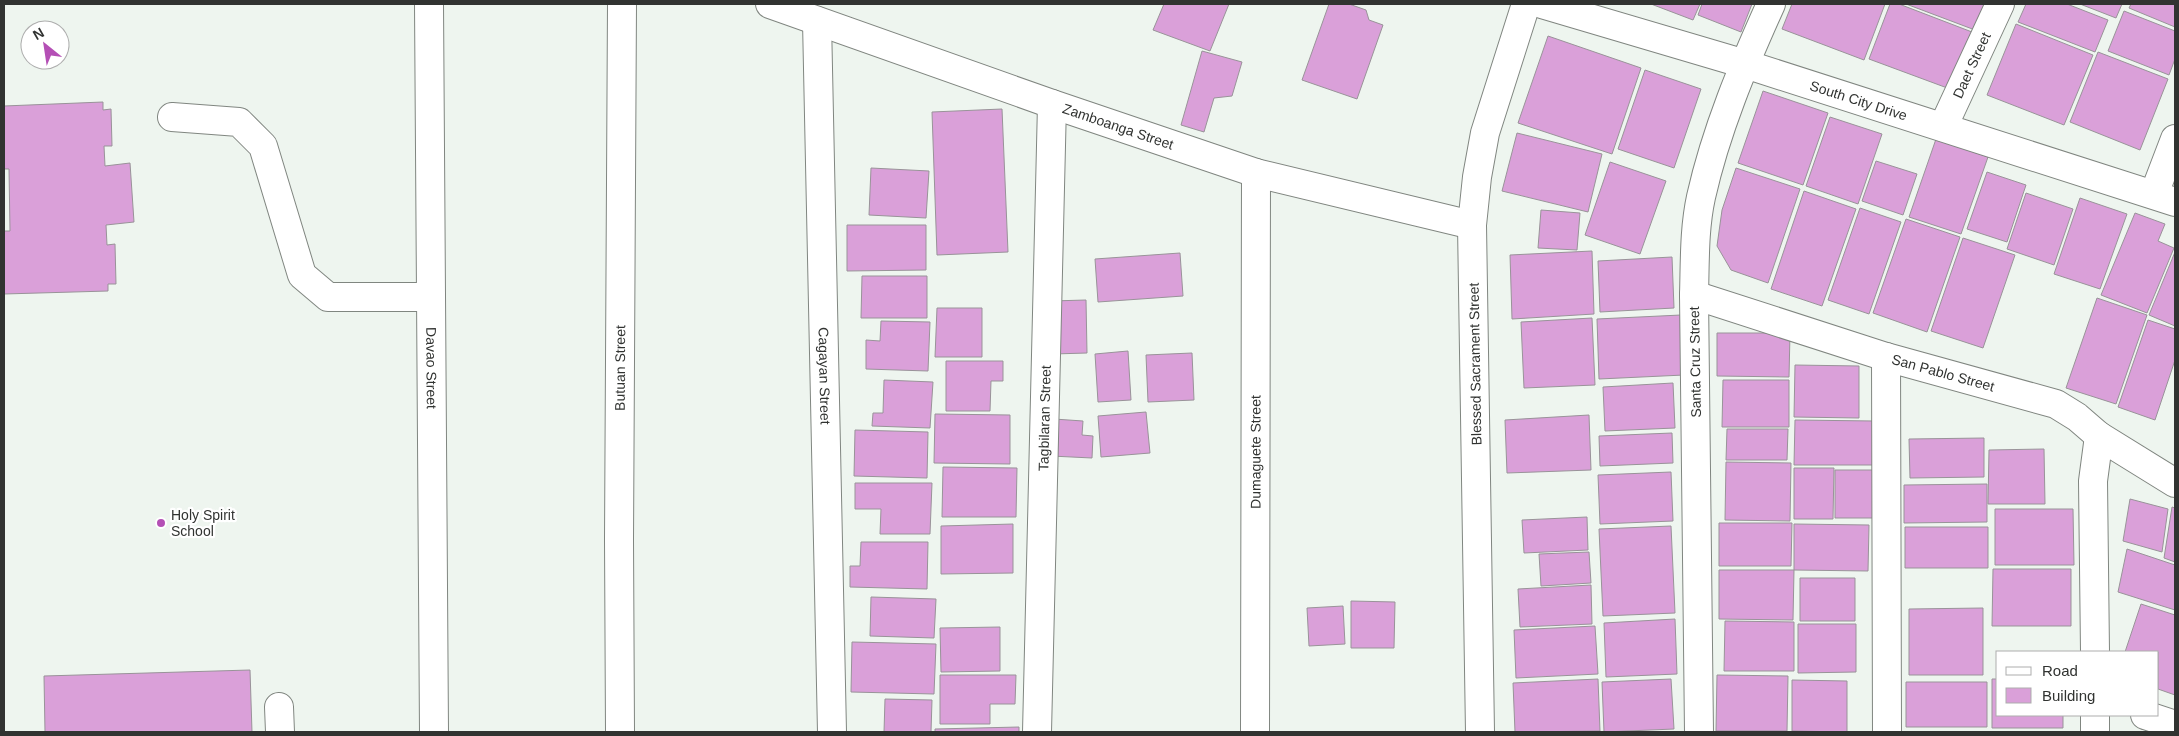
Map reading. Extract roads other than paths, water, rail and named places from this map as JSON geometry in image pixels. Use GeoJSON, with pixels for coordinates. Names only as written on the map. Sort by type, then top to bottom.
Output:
{"type":"FeatureCollection","features":[{"type":"Feature","properties":{"kind":"street","name":"Davao Street"},"geometry":{"type":"LineString","coordinates":[[429,4],[434,732]]}},
{"type":"Feature","properties":{"kind":"street","name":"Butuan Street"},"geometry":{"type":"LineString","coordinates":[[620,732],[619,530],[622,4]]}},
{"type":"Feature","properties":{"kind":"street","name":"Zamboanga Street"},"geometry":{"type":"LineString","coordinates":[[770,4],[1052,104],[1256,173],[1472,225]]}},
{"type":"Feature","properties":{"kind":"street","name":"Blessed Sacrament Street"},"geometry":{"type":"LineString","coordinates":[[1480,732],[1472,225],[1477,177],[1485,132],[1526,4]]}},
{"type":"Feature","properties":{"kind":"street","name":"South City Drive"},"geometry":{"type":"LineString","coordinates":[[1542,4],[1744,64],[2164,198]]}},
{"type":"Feature","properties":{"kind":"street","name":"Santa Cruz Street"},"geometry":{"type":"LineString","coordinates":[[1700,732],[1694,295],[1695,237],[1701,197],[1720,131],[1744,64],[1770,4]]}},
{"type":"Feature","properties":{"kind":"street","name":"Daet Street"},"geometry":{"type":"LineString","coordinates":[[1943,127],[2000,4]]}},
{"type":"Feature","properties":{"kind":"street","name":"Cagayan Street"},"geometry":{"type":"LineString","coordinates":[[816,21],[832,732]]}},
{"type":"Feature","properties":{"kind":"street","name":"Tagbilaran Street"},"geometry":{"type":"LineString","coordinates":[[1037,732],[1052,104]]}},
{"type":"Feature","properties":{"kind":"street"},"geometry":{"type":"LineString","coordinates":[[172,116],[239,122],[263,146],[302,276],[328,297],[431,298]]}},
{"type":"Feature","properties":{"kind":"street"},"geometry":{"type":"LineString","coordinates":[[2164,198],[2175,139]]}},
{"type":"Feature","properties":{"kind":"street","name":"Dumaguete Street"},"geometry":{"type":"LineString","coordinates":[[1255,732],[1256,173]]}},
{"type":"Feature","properties":{"kind":"street","name":"San Pablo Street"},"geometry":{"type":"LineString","coordinates":[[1694,295],[1886,357],[2056,404],[2077,417],[2099,436],[2175,483]]}},
{"type":"Feature","properties":{"kind":"street"},"geometry":{"type":"LineString","coordinates":[[1886,357],[1887,732]]}},
{"type":"Feature","properties":{"kind":"street"},"geometry":{"type":"LineString","coordinates":[[2095,651],[2093,481],[2099,436]]}},
{"type":"Feature","properties":{"kind":"street"},"geometry":{"type":"LineString","coordinates":[[2095,716],[2095,732]]}},
{"type":"Feature","properties":{"kind":"street"},"geometry":{"type":"LineString","coordinates":[[2148,716],[2175,725]]}},
{"type":"Feature","properties":{"kind":"place","name":"Holy Spirit School"},"geometry":{"type":"Point","coordinates":[161,523]}}]}
